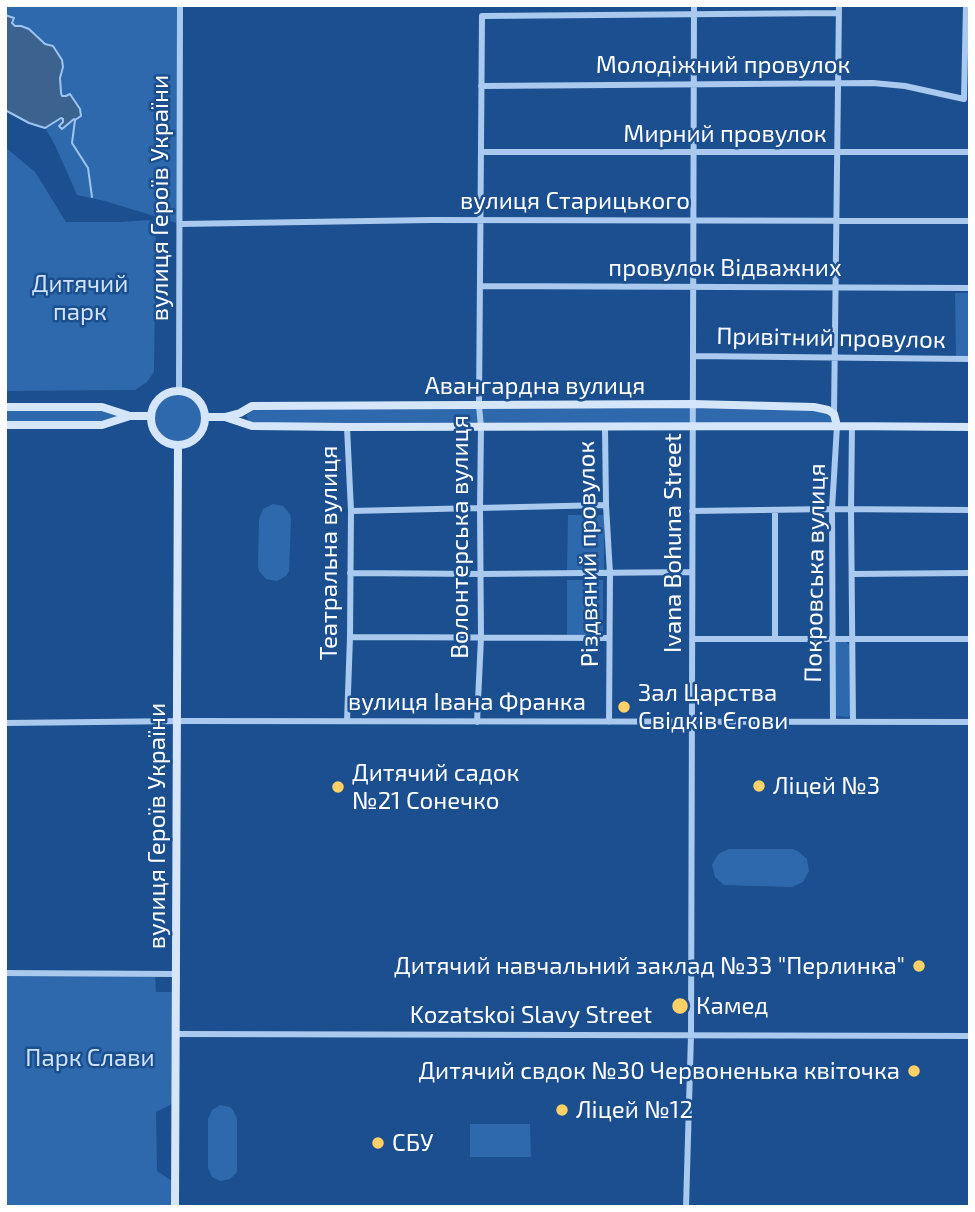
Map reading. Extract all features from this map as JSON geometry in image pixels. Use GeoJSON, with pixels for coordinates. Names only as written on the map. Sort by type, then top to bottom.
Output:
{"type":"FeatureCollection","features":[{"type":"Feature","properties":{"kind":"street","name":"вулиця Героїв України"},"geometry":{"type":"LineString","coordinates":[[178,391],[180,5]]}},
{"type":"Feature","properties":{"kind":"street","name":"Ivana Bohuna Street"},"geometry":{"type":"LineString","coordinates":[[686,1207],[691,1035],[694,5]]}},
{"type":"Feature","properties":{"kind":"street","name":"Молодіжний провулок"},"geometry":{"type":"LineString","coordinates":[[481,86],[873,83],[905,86],[964,99],[966,5]]}},
{"type":"Feature","properties":{"kind":"street"},"geometry":{"type":"LineString","coordinates":[[694,14],[839,9],[834,414],[837,426]]}},
{"type":"Feature","properties":{"kind":"street","name":"Волонтерська вулиця"},"geometry":{"type":"LineString","coordinates":[[477,722],[481,638],[479,406],[482,16],[694,14]]}},
{"type":"Feature","properties":{"kind":"street","name":"Мирний провулок"},"geometry":{"type":"LineString","coordinates":[[481,152],[970,152]]}},
{"type":"Feature","properties":{"kind":"street","name":"вулиця Старицького"},"geometry":{"type":"LineString","coordinates":[[180,224],[481,220],[970,221]]}},
{"type":"Feature","properties":{"kind":"street","name":"провулок Відважних"},"geometry":{"type":"LineString","coordinates":[[480,286],[970,288]]}},
{"type":"Feature","properties":{"kind":"street","name":"Привітний провулок"},"geometry":{"type":"LineString","coordinates":[[693,356],[970,359]]}},
{"type":"Feature","properties":{"kind":"street"},"geometry":{"type":"LineString","coordinates":[[178,391],[197,399],[205,417],[200,435],[190,443],[178,445],[160,439],[153,429],[151,416],[160,399],[178,391]]}},
{"type":"Feature","properties":{"kind":"street","name":"Авангардна вулиця"},"geometry":{"type":"LineString","coordinates":[[205,417],[225,417],[253,406],[692,404],[799,406],[828,410],[834,414]]}},
{"type":"Feature","properties":{"kind":"street"},"geometry":{"type":"LineString","coordinates":[[5,407],[102,407],[130,416],[151,416]]}},
{"type":"Feature","properties":{"kind":"street"},"geometry":{"type":"LineString","coordinates":[[5,425],[102,425],[130,416]]}},
{"type":"Feature","properties":{"kind":"street","name":"Авангардна вулиця"},"geometry":{"type":"LineString","coordinates":[[225,417],[252,426],[970,426]]}},
{"type":"Feature","properties":{"kind":"street","name":"Покровська вулиця"},"geometry":{"type":"LineString","coordinates":[[833,722],[832,509],[837,426]]}},
{"type":"Feature","properties":{"kind":"street","name":"Покровська вулиця"},"geometry":{"type":"LineString","coordinates":[[852,426],[853,722]]}},
{"type":"Feature","properties":{"kind":"street","name":"Театральна вулиця"},"geometry":{"type":"LineString","coordinates":[[347,427],[351,511],[347,721]]}},
{"type":"Feature","properties":{"kind":"street","name":"Різдвяний провулок"},"geometry":{"type":"LineString","coordinates":[[606,428],[606,505],[610,573],[609,722]]}},
{"type":"Feature","properties":{"kind":"street","name":"вулиця Героїв України"},"geometry":{"type":"LineString","coordinates":[[175,1207],[178,445]]}},
{"type":"Feature","properties":{"kind":"street"},"geometry":{"type":"LineString","coordinates":[[351,511],[606,505]]}},
{"type":"Feature","properties":{"kind":"street"},"geometry":{"type":"LineString","coordinates":[[775,510],[775,638]]}},
{"type":"Feature","properties":{"kind":"street"},"geometry":{"type":"LineString","coordinates":[[692,511],[970,510]]}},
{"type":"Feature","properties":{"kind":"street"},"geometry":{"type":"LineString","coordinates":[[349,573],[692,572]]}},
{"type":"Feature","properties":{"kind":"street"},"geometry":{"type":"LineString","coordinates":[[852,574],[970,573]]}},
{"type":"Feature","properties":{"kind":"street"},"geometry":{"type":"LineString","coordinates":[[350,638],[609,638]]}},
{"type":"Feature","properties":{"kind":"street"},"geometry":{"type":"LineString","coordinates":[[692,639],[970,639]]}},
{"type":"Feature","properties":{"kind":"street","name":"вулиця Івана Франка"},"geometry":{"type":"LineString","coordinates":[[5,723],[970,722]]}},
{"type":"Feature","properties":{"kind":"street"},"geometry":{"type":"LineString","coordinates":[[5,973],[176,974]]}},
{"type":"Feature","properties":{"kind":"street","name":"Kozatskoi Slavy Street"},"geometry":{"type":"LineString","coordinates":[[176,1034],[970,1036]]}},
{"type":"Feature","properties":{"kind":"green space"},"geometry":{"type":"Polygon","coordinates":[[[5,5],[180,5],[180,224],[77,195],[45,128],[58,118],[69,122],[74,118],[70,94],[62,96],[61,93],[62,60],[53,47],[44,44],[29,29],[15,27],[13,18],[5,15],[5,5]]]}},
{"type":"Feature","properties":{"kind":"green space","name":"Дитячий парк"},"geometry":{"type":"Polygon","coordinates":[[[5,147],[35,172],[66,222],[149,220],[156,223],[154,372],[147,382],[135,390],[5,391],[5,147]]]}},
{"type":"Feature","properties":{"kind":"green space"},"geometry":{"type":"Polygon","coordinates":[[[955,293],[970,293],[970,359],[956,359],[955,293]]]}},
{"type":"Feature","properties":{"kind":"green space"},"geometry":{"type":"Polygon","coordinates":[[[178,394],[195,401],[202,418],[195,435],[178,442],[161,435],[154,418],[161,401],[178,394]]]}},
{"type":"Feature","properties":{"kind":"green space"},"geometry":{"type":"Polygon","coordinates":[[[693,404],[828,410],[837,426],[252,426],[246,416],[253,406],[693,404]]]}},
{"type":"Feature","properties":{"kind":"green space"},"geometry":{"type":"Polygon","coordinates":[[[5,407],[102,407],[130,416],[102,425],[5,425],[5,407]]]}},
{"type":"Feature","properties":{"kind":"green space"},"geometry":{"type":"Polygon","coordinates":[[[273,504],[283,506],[290,514],[291,520],[289,571],[277,581],[266,579],[258,566],[259,519],[263,509],[273,504]]]}},
{"type":"Feature","properties":{"kind":"green space"},"geometry":{"type":"Polygon","coordinates":[[[568,515],[604,515],[604,572],[567,571],[568,515]]]}},
{"type":"Feature","properties":{"kind":"green space"},"geometry":{"type":"Polygon","coordinates":[[[567,580],[603,580],[603,636],[567,636],[567,580]]]}},
{"type":"Feature","properties":{"kind":"green space"},"geometry":{"type":"Polygon","coordinates":[[[832,642],[846,642],[850,646],[848,717],[833,716],[832,642]]]}},
{"type":"Feature","properties":{"kind":"green space"},"geometry":{"type":"Polygon","coordinates":[[[729,849],[792,849],[807,859],[809,871],[803,882],[792,887],[724,885],[715,877],[712,865],[718,854],[729,849]]]}},
{"type":"Feature","properties":{"kind":"green space","name":"Парк Слави"},"geometry":{"type":"Polygon","coordinates":[[[5,973],[155,974],[156,992],[176,992],[176,1102],[156,1112],[157,1171],[175,1183],[175,1207],[5,1207],[5,973]]]}},
{"type":"Feature","properties":{"kind":"green space"},"geometry":{"type":"Polygon","coordinates":[[[220,1105],[230,1107],[237,1118],[237,1172],[230,1179],[221,1181],[212,1177],[208,1168],[208,1119],[212,1110],[220,1105]]]}},
{"type":"Feature","properties":{"kind":"green space"},"geometry":{"type":"Polygon","coordinates":[[[470,1124],[530,1124],[531,1157],[470,1157],[470,1124]]]}},
{"type":"Feature","properties":{"kind":"shaded area"},"geometry":{"type":"Polygon","coordinates":[[[5,15],[14,18],[12,23],[15,26],[29,29],[45,44],[53,46],[62,60],[62,96],[70,94],[80,109],[81,116],[62,129],[59,126],[63,122],[61,118],[45,128],[5,110],[5,15]]]}},
{"type":"Feature","properties":{"kind":"waterway"},"geometry":{"type":"LineString","coordinates":[[75,120],[72,143],[88,168],[92,197]]}},
{"type":"Feature","properties":{"kind":"place","name":"Зал Царства Свідків Єгови"},"geometry":{"type":"Point","coordinates":[624,707]}},
{"type":"Feature","properties":{"kind":"place","name":"Ліцей №3"},"geometry":{"type":"Point","coordinates":[759,786]}},
{"type":"Feature","properties":{"kind":"place","name":"Дитячий садок №21 Сонечко"},"geometry":{"type":"Point","coordinates":[338,787]}},
{"type":"Feature","properties":{"kind":"place","name":"Дитячий навчальний заклад №33 \"Перлинка\""},"geometry":{"type":"Point","coordinates":[919,966]}},
{"type":"Feature","properties":{"kind":"place","name":"Камед"},"geometry":{"type":"Point","coordinates":[680,1006]}},
{"type":"Feature","properties":{"kind":"place","name":"Дитячий свдок №30 Червоненька квіточка"},"geometry":{"type":"Point","coordinates":[914,1071]}},
{"type":"Feature","properties":{"kind":"place","name":"Ліцей №12"},"geometry":{"type":"Point","coordinates":[562,1110]}},
{"type":"Feature","properties":{"kind":"place","name":"СБУ"},"geometry":{"type":"Point","coordinates":[378,1143]}}]}
